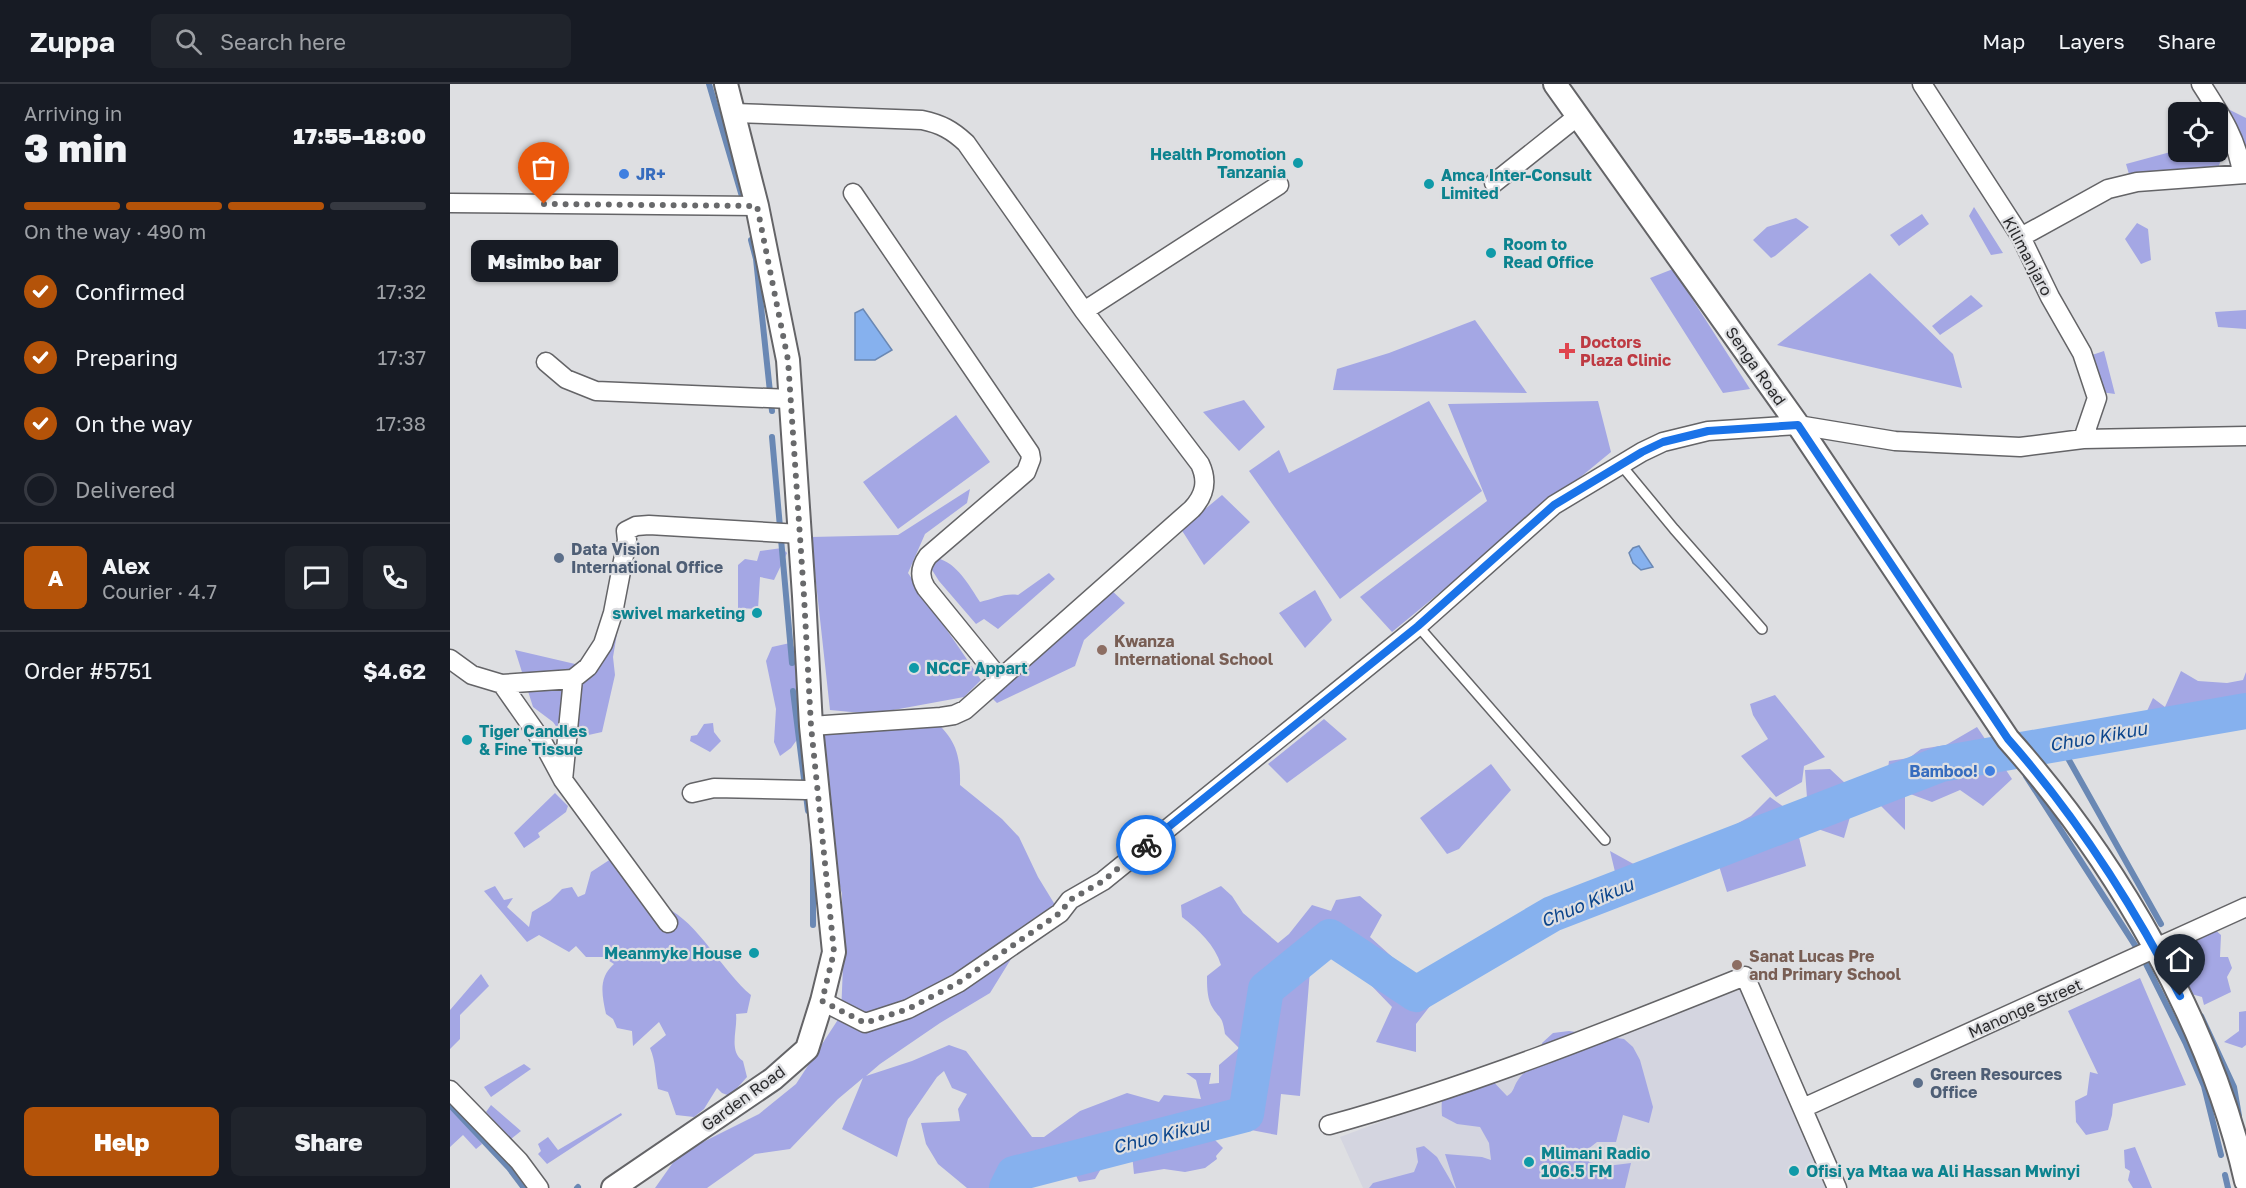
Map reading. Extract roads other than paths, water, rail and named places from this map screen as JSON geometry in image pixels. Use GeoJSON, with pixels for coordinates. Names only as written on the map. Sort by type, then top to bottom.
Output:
{"type":"FeatureCollection","features":[{"type":"Feature","properties":{"kind":"street","name":"Garden Road"},"geometry":{"type":"LineString","coordinates":[[613,1188],[773,1079],[807,1049],[834,952],[811,726],[788,360],[757,206],[726,84]]}},
{"type":"Feature","properties":{"kind":"street","name":"Senga Road"},"geometry":{"type":"LineString","coordinates":[[1555,84],[1798,425],[2008,739],[2027,760],[2088,840],[2156,949],[2180,996],[2219,1085],[2238,1145],[2246,1181]]}},
{"type":"Feature","properties":{"kind":"street","name":"Kilimanjaro"},"geometry":{"type":"LineString","coordinates":[[1922,84],[2021,237],[2050,297],[2082,353],[2097,398],[2083,439]]}},
{"type":"Feature","properties":{"kind":"street"},"geometry":{"type":"LineString","coordinates":[[2021,237],[2108,189],[2137,182],[2244,174],[2239,154],[2227,126],[2201,84]]}},
{"type":"Feature","properties":{"kind":"street"},"geometry":{"type":"LineString","coordinates":[[734,113],[922,120],[939,123],[954,131],[966,142],[1084,311],[1200,464],[1205,483],[1203,493],[1192,509],[965,710],[954,716],[811,726]]}},
{"type":"Feature","properties":{"kind":"street"},"geometry":{"type":"LineString","coordinates":[[1494,183],[1578,116]]}},
{"type":"Feature","properties":{"kind":"street"},"geometry":{"type":"LineString","coordinates":[[1084,311],[1279,185]]}},
{"type":"Feature","properties":{"kind":"street"},"geometry":{"type":"LineString","coordinates":[[853,194],[1030,453],[1031,459],[1026,472],[928,556],[921,568],[922,582],[926,588],[1000,679]]}},
{"type":"Feature","properties":{"kind":"street"},"geometry":{"type":"LineString","coordinates":[[450,203],[757,206]]}},
{"type":"Feature","properties":{"kind":"street"},"geometry":{"type":"LineString","coordinates":[[546,362],[566,379],[596,391],[790,399]]}},
{"type":"Feature","properties":{"kind":"street"},"geometry":{"type":"LineString","coordinates":[[822,1001],[865,1023],[908,1009],[958,983],[1060,913],[1070,900],[1103,881],[1418,626],[1554,505],[1652,447],[1683,436],[1708,431],[1798,425],[1895,441],[2020,447],[2083,439],[2246,436]]}},
{"type":"Feature","properties":{"kind":"street"},"geometry":{"type":"LineString","coordinates":[[450,659],[472,675],[502,684],[573,679],[588,667],[603,644],[613,613],[627,540],[626,531],[636,526],[800,534]]}},
{"type":"Feature","properties":{"kind":"street"},"geometry":{"type":"LineString","coordinates":[[563,780],[573,679]]}},
{"type":"Feature","properties":{"kind":"street"},"geometry":{"type":"LineString","coordinates":[[502,684],[542,741],[563,780],[669,923]]}},
{"type":"Feature","properties":{"kind":"street"},"geometry":{"type":"LineString","coordinates":[[692,793],[714,788],[806,790],[817,788]]}},
{"type":"Feature","properties":{"kind":"street","name":"Manonge Street"},"geometry":{"type":"LineString","coordinates":[[1803,1108],[2246,907]]}},
{"type":"Feature","properties":{"kind":"street"},"geometry":{"type":"LineString","coordinates":[[1329,1125],[1389,1109],[1497,1073],[1745,976],[1836,1188]]}},
{"type":"Feature","properties":{"kind":"street"},"geometry":{"type":"LineString","coordinates":[[450,1090],[519,1161],[539,1188]]}},
{"type":"Feature","properties":{"kind":"lane"},"geometry":{"type":"LineString","coordinates":[[1622,466],[1762,629]]}},
{"type":"Feature","properties":{"kind":"lane"},"geometry":{"type":"LineString","coordinates":[[1418,626],[1605,840]]}},
{"type":"Feature","properties":{"kind":"waterway"},"geometry":{"type":"LineString","coordinates":[[709,84],[743,200]]}},
{"type":"Feature","properties":{"kind":"waterway"},"geometry":{"type":"LineString","coordinates":[[751,240],[756,259],[772,411]]}},
{"type":"Feature","properties":{"kind":"waterway"},"geometry":{"type":"LineString","coordinates":[[772,437],[792,663]]}},
{"type":"Feature","properties":{"kind":"waterway"},"geometry":{"type":"LineString","coordinates":[[793,691],[808,811]]}},
{"type":"Feature","properties":{"kind":"waterway","name":"Chuo Kikuu"},"geometry":{"type":"LineString","coordinates":[[1007,1188],[1014,1174],[1246,1114],[1266,989],[1330,937],[1416,994],[1552,914],[1941,764],[2246,711]]}},
{"type":"Feature","properties":{"kind":"waterway"},"geometry":{"type":"LineString","coordinates":[[2060,744],[2161,924]]}},
{"type":"Feature","properties":{"kind":"waterway"},"geometry":{"type":"LineString","coordinates":[[2026,776],[2142,956],[2186,1044],[2204,1086],[2221,1155]]}},
{"type":"Feature","properties":{"kind":"waterway"},"geometry":{"type":"LineString","coordinates":[[813,848],[813,925]]}},
{"type":"Feature","properties":{"kind":"waterway"},"geometry":{"type":"LineString","coordinates":[[2172,956],[2180,972]]}},
{"type":"Feature","properties":{"kind":"waterway"},"geometry":{"type":"LineString","coordinates":[[2201,1016],[2234,1087],[2239,1116]]}},
{"type":"Feature","properties":{"kind":"waterway"},"geometry":{"type":"LineString","coordinates":[[450,1105],[509,1168],[524,1188]]}},
{"type":"Feature","properties":{"kind":"waterway"},"geometry":{"type":"LineString","coordinates":[[2225,1175],[2228,1188]]}},
{"type":"Feature","properties":{"kind":"place","name":"Health Promotion Tanzania"},"geometry":{"type":"Point","coordinates":[1298,163]}},
{"type":"Feature","properties":{"kind":"place","name":"JR+"},"geometry":{"type":"Point","coordinates":[624,174]}},
{"type":"Feature","properties":{"kind":"place","name":"Amca Inter-Consult Limited"},"geometry":{"type":"Point","coordinates":[1429,184]}},
{"type":"Feature","properties":{"kind":"place","name":"Msimbo bar"},"geometry":{"type":"Point","coordinates":[544,204]}},
{"type":"Feature","properties":{"kind":"place","name":"Room to Read Office"},"geometry":{"type":"Point","coordinates":[1491,253]}},
{"type":"Feature","properties":{"kind":"place","name":"Doctors Plaza Clinic"},"geometry":{"type":"Point","coordinates":[1567,351]}},
{"type":"Feature","properties":{"kind":"place","name":"Data Vision International Office"},"geometry":{"type":"Point","coordinates":[559,558]}},
{"type":"Feature","properties":{"kind":"place","name":"swivel marketing"},"geometry":{"type":"Point","coordinates":[757,613]}},
{"type":"Feature","properties":{"kind":"place","name":"Kwanza International School"},"geometry":{"type":"Point","coordinates":[1102,650]}},
{"type":"Feature","properties":{"kind":"place","name":"NCCF Appart"},"geometry":{"type":"Point","coordinates":[914,668]}},
{"type":"Feature","properties":{"kind":"place","name":"Tiger Candles & Fine Tissue"},"geometry":{"type":"Point","coordinates":[467,740]}},
{"type":"Feature","properties":{"kind":"place","name":"Bamboo!"},"geometry":{"type":"Point","coordinates":[1990,771]}},
{"type":"Feature","properties":{"kind":"place","name":"Meanmyke House"},"geometry":{"type":"Point","coordinates":[754,953]}},
{"type":"Feature","properties":{"kind":"place","name":"Sanat Lucas Pre and Primary School"},"geometry":{"type":"Point","coordinates":[1737,965]}},
{"type":"Feature","properties":{"kind":"place","name":"Green Resources Office"},"geometry":{"type":"Point","coordinates":[1918,1083]}},
{"type":"Feature","properties":{"kind":"place","name":"Mlimani Radio 106.5 FM"},"geometry":{"type":"Point","coordinates":[1529,1162]}},
{"type":"Feature","properties":{"kind":"place","name":"Ofisi ya Mtaa wa Ali Hassan Mwinyi"},"geometry":{"type":"Point","coordinates":[1794,1171]}}]}
